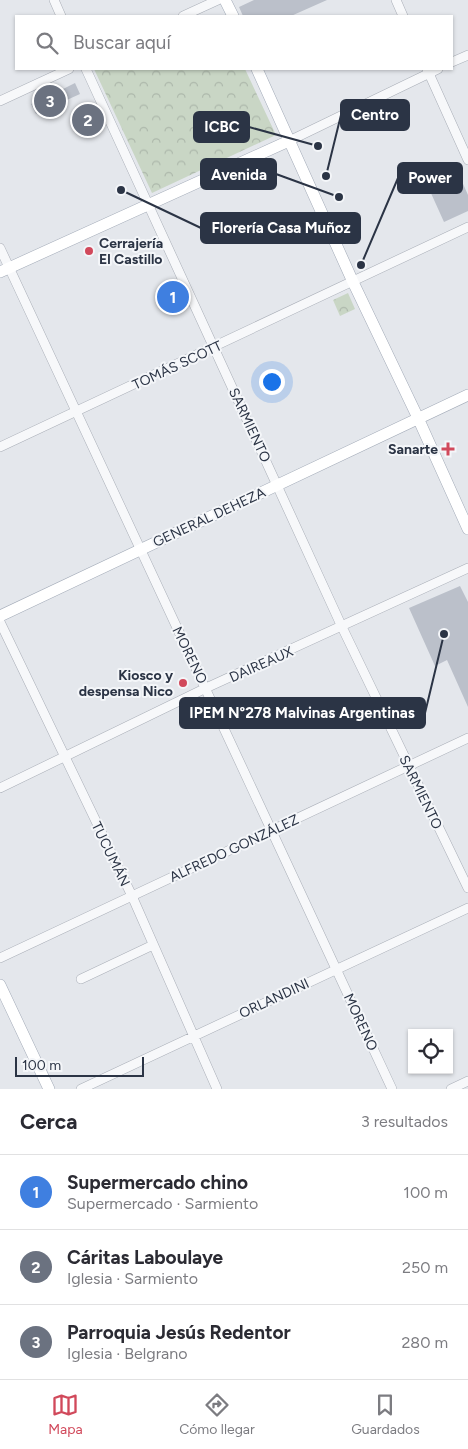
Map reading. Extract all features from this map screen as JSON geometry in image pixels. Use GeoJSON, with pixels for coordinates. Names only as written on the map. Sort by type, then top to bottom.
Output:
{"type":"FeatureCollection","features":[{"type":"Feature","properties":{"kind":"main road"},"geometry":{"type":"LineString","coordinates":[[225,0],[232,15]]}},
{"type":"Feature","properties":{"kind":"main road"},"geometry":{"type":"LineString","coordinates":[[257,70],[353,282],[418,418],[468,529]]}},
{"type":"Feature","properties":{"kind":"main road"},"geometry":{"type":"LineString","coordinates":[[5,270],[290,140]]}},
{"type":"Feature","properties":{"kind":"main road","name":"GENERAL DEHEZA"},"geometry":{"type":"LineString","coordinates":[[0,616],[468,395]]}},
{"type":"Feature","properties":{"kind":"main road"},"geometry":{"type":"LineString","coordinates":[[0,985],[49,1089]]}},
{"type":"Feature","properties":{"kind":"street"},"geometry":{"type":"LineString","coordinates":[[54,0],[61,15]]}},
{"type":"Feature","properties":{"kind":"street"},"geometry":{"type":"LineString","coordinates":[[185,15],[218,0]]}},
{"type":"Feature","properties":{"kind":"street"},"geometry":{"type":"LineString","coordinates":[[396,0],[403,15]]}},
{"type":"Feature","properties":{"kind":"street"},"geometry":{"type":"LineString","coordinates":[[453,62],[468,55]]}},
{"type":"Feature","properties":{"kind":"street"},"geometry":{"type":"LineString","coordinates":[[0,101],[67,70]]}},
{"type":"Feature","properties":{"kind":"street","name":"SARMIENTO"},"geometry":{"type":"LineString","coordinates":[[86,70],[342,627],[468,888]]}},
{"type":"Feature","properties":{"kind":"street"},"geometry":{"type":"LineString","coordinates":[[290,140],[427,71],[468,160]]}},
{"type":"Feature","properties":{"kind":"street","name":"TOMÁS SCOTT"},"geometry":{"type":"LineString","coordinates":[[0,447],[468,227]]}},
{"type":"Feature","properties":{"kind":"street","name":"MORENO"},"geometry":{"type":"LineString","coordinates":[[0,248],[5,270],[76,411],[273,829],[392,1089]]}},
{"type":"Feature","properties":{"kind":"street","name":"DAIREAUX"},"geometry":{"type":"LineString","coordinates":[[0,788],[206,688],[468,568]]}},
{"type":"Feature","properties":{"kind":"street","name":"TUCUMÁN"},"geometry":{"type":"LineString","coordinates":[[0,622],[132,896],[217,1089]]}},
{"type":"Feature","properties":{"kind":"street","name":"ALFREDO GONZÁLEZ"},"geometry":{"type":"LineString","coordinates":[[0,958],[468,738]]}},
{"type":"Feature","properties":{"kind":"street","name":"ORLANDINI"},"geometry":{"type":"LineString","coordinates":[[80,1089],[468,908]]}},
{"type":"Feature","properties":{"kind":"street"},"geometry":{"type":"LineString","coordinates":[[81,978],[153,946]]}},
{"type":"Feature","properties":{"kind":"street"},"geometry":{"type":"LineString","coordinates":[[451,1089],[468,1081]]}},
{"type":"Feature","properties":{"kind":"green space"},"geometry":{"type":"Polygon","coordinates":[[[94,70],[245,70],[276,135],[152,193],[94,70]]]}},
{"type":"Feature","properties":{"kind":"green space"},"geometry":{"type":"Polygon","coordinates":[[[348,293],[355,309],[340,316],[333,300],[348,293]]]}},
{"type":"Feature","properties":{"kind":"building"},"geometry":{"type":"Polygon","coordinates":[[[254,0],[327,0],[293,15],[243,15],[239,7],[254,0]]]}},
{"type":"Feature","properties":{"kind":"building"},"geometry":{"type":"Polygon","coordinates":[[[75,83],[80,94],[58,104],[61,111],[50,116],[47,109],[36,114],[31,104],[42,99],[38,91],[49,86],[53,94],[75,83]]]}},
{"type":"Feature","properties":{"kind":"building"},"geometry":{"type":"Polygon","coordinates":[[[460,177],[468,195],[468,211],[444,222],[430,191],[460,177]]]}},
{"type":"Feature","properties":{"kind":"building"},"geometry":{"type":"Polygon","coordinates":[[[460,586],[468,602],[468,707],[447,660],[435,666],[409,608],[460,586]]]}},
{"type":"Feature","properties":{"kind":"place","name":"Parroquia Jesús Redentor"},"geometry":{"type":"Point","coordinates":[50,101]}},
{"type":"Feature","properties":{"kind":"place","name":"Cáritas Laboulaye"},"geometry":{"type":"Point","coordinates":[88,120]}},
{"type":"Feature","properties":{"kind":"place","name":"ICBC"},"geometry":{"type":"Point","coordinates":[318,146]}},
{"type":"Feature","properties":{"kind":"place","name":"Centro"},"geometry":{"type":"Point","coordinates":[326,176]}},
{"type":"Feature","properties":{"kind":"place","name":"Florería Casa Muñoz"},"geometry":{"type":"Point","coordinates":[121,190]}},
{"type":"Feature","properties":{"kind":"place","name":"Avenida"},"geometry":{"type":"Point","coordinates":[339,197]}},
{"type":"Feature","properties":{"kind":"place","name":"Cerrajería El Castillo"},"geometry":{"type":"Point","coordinates":[89,251]}},
{"type":"Feature","properties":{"kind":"place","name":"Power"},"geometry":{"type":"Point","coordinates":[361,265]}},
{"type":"Feature","properties":{"kind":"place","name":"Supermercado chino"},"geometry":{"type":"Point","coordinates":[173,297]}},
{"type":"Feature","properties":{"kind":"place","name":"Sanarte"},"geometry":{"type":"Point","coordinates":[448,449]}},
{"type":"Feature","properties":{"kind":"place","name":"IPEM N°278 Malvinas Argentinas"},"geometry":{"type":"Point","coordinates":[444,634]}},
{"type":"Feature","properties":{"kind":"place","name":"Kiosco y despensa Nico"},"geometry":{"type":"Point","coordinates":[183,683]}}]}
